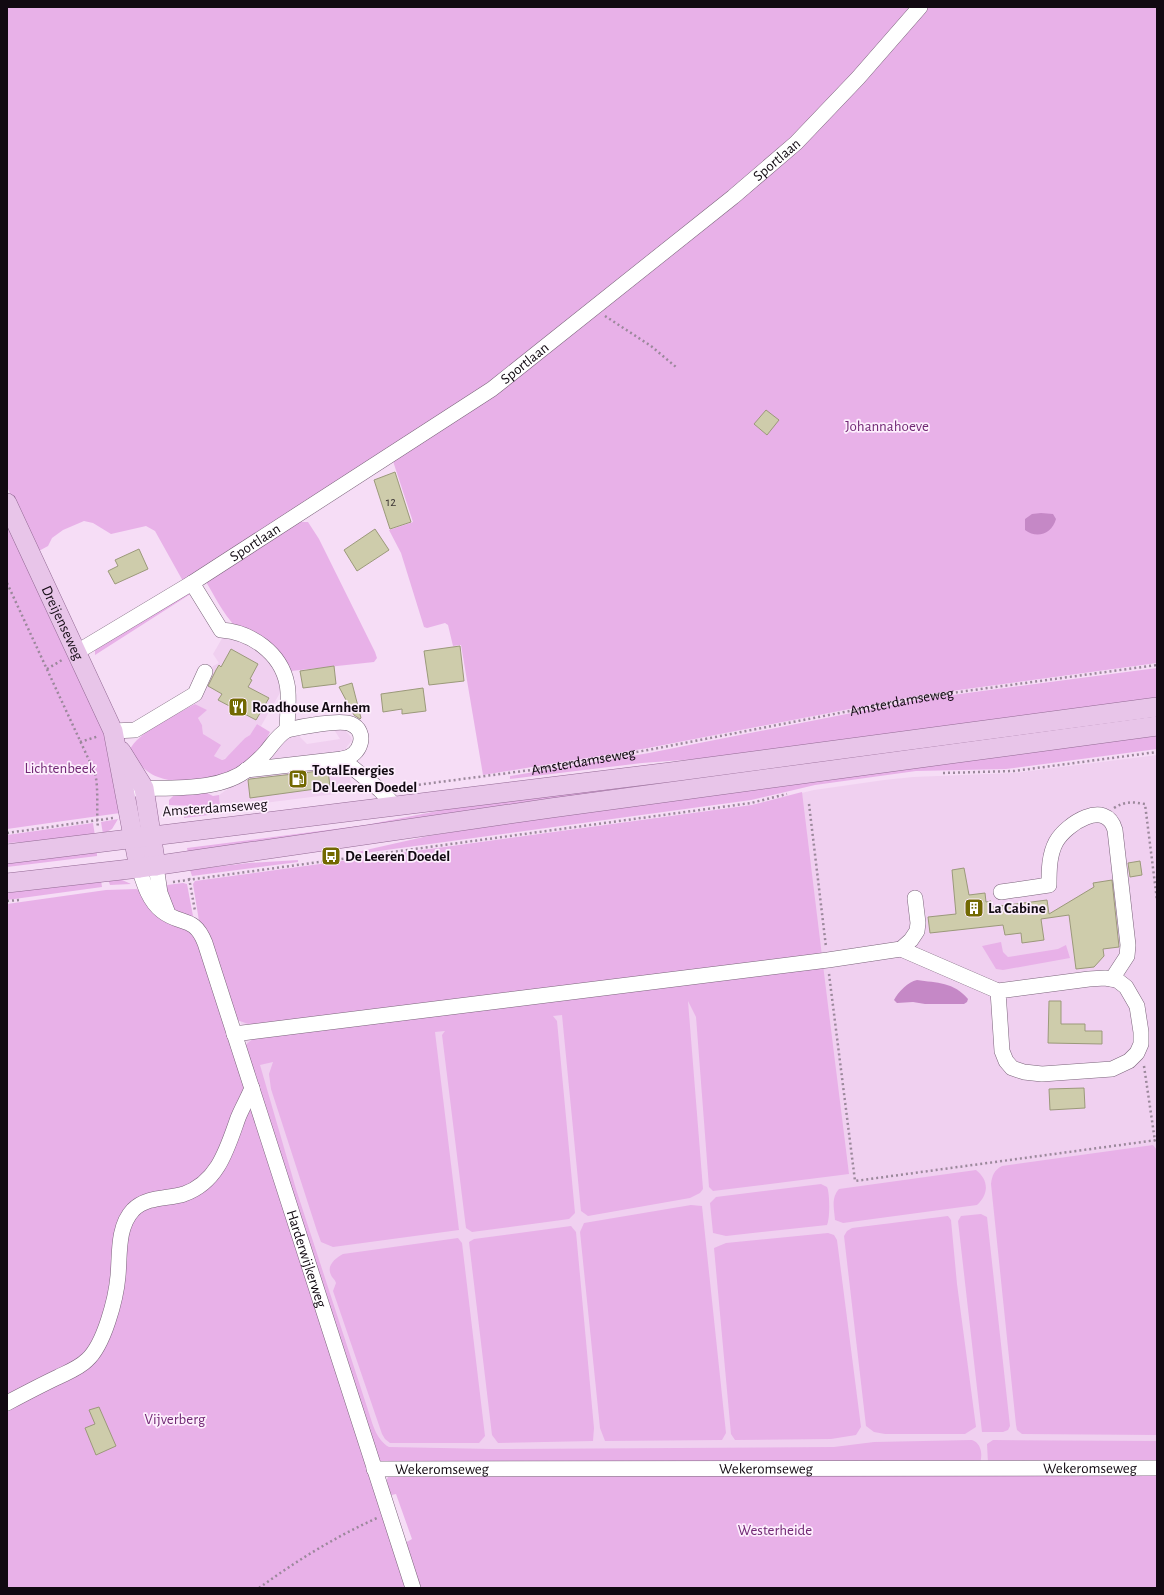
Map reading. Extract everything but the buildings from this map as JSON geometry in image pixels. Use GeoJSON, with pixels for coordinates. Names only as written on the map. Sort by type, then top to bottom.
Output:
{"type":"FeatureCollection","features":[{"type":"Feature","properties":{"kind":"main road","name":"Dreijenseweg"},"geometry":{"type":"LineString","coordinates":[[7,503],[77,652],[114,737],[144,788],[153,837],[148,867]]}},
{"type":"Feature","properties":{"kind":"main road","name":"Amsterdamseweg"},"geometry":{"type":"LineString","coordinates":[[7,854],[132,840],[671,772],[1157,707]]}},
{"type":"Feature","properties":{"kind":"main road"},"geometry":{"type":"LineString","coordinates":[[7,883],[148,867],[399,832],[551,808],[1157,726]]}},
{"type":"Feature","properties":{"kind":"main road","name":"Dreijenseweg"},"geometry":{"type":"LineString","coordinates":[[114,737],[132,840],[148,867]]}},
{"type":"Feature","properties":{"kind":"street","name":"Sportlaan"},"geometry":{"type":"LineString","coordinates":[[77,652],[192,583],[469,405],[733,197],[796,143],[858,78],[920,7]]}},
{"type":"Feature","properties":{"kind":"street"},"geometry":{"type":"LineString","coordinates":[[192,583],[221,630],[244,634],[259,643],[275,658],[283,669],[288,686],[287,730]]}},
{"type":"Feature","properties":{"kind":"street"},"geometry":{"type":"LineString","coordinates":[[114,737],[135,730],[195,694],[205,672]]}},
{"type":"Feature","properties":{"kind":"street"},"geometry":{"type":"LineString","coordinates":[[124,789],[211,786],[233,778],[246,770],[266,753],[281,734],[287,730],[341,722],[352,724],[360,734],[361,740],[359,748],[356,754],[350,758],[246,770]]}},
{"type":"Feature","properties":{"kind":"street"},"geometry":{"type":"LineString","coordinates":[[342,759],[380,790],[395,806]]}},
{"type":"Feature","properties":{"kind":"street"},"geometry":{"type":"LineString","coordinates":[[1001,892],[1048,885],[1051,854],[1061,833],[1070,825],[1090,816],[1099,814],[1107,816],[1113,822],[1115,830],[1128,945],[1127,956],[1112,979]]}},
{"type":"Feature","properties":{"kind":"street"},"geometry":{"type":"LineString","coordinates":[[148,867],[158,884],[169,916]]}},
{"type":"Feature","properties":{"kind":"street"},"geometry":{"type":"LineString","coordinates":[[148,867],[148,894],[154,903],[169,916],[189,923],[200,930]]}},
{"type":"Feature","properties":{"kind":"street"},"geometry":{"type":"LineString","coordinates":[[901,949],[911,940],[917,931],[918,923],[915,898]]}},
{"type":"Feature","properties":{"kind":"street","name":"Harderwijkerweg"},"geometry":{"type":"LineString","coordinates":[[200,930],[413,1588]]}},
{"type":"Feature","properties":{"kind":"street"},"geometry":{"type":"LineString","coordinates":[[234,1034],[828,960],[901,949],[998,991],[1089,979],[1116,980],[1126,987],[1137,1006],[1141,1032],[1140,1044],[1137,1053],[1129,1061],[1112,1069],[1042,1074],[1024,1072],[1012,1068],[1006,1061],[1002,1051],[998,991]]}},
{"type":"Feature","properties":{"kind":"street"},"geometry":{"type":"LineString","coordinates":[[7,1403],[76,1368],[87,1360],[95,1350],[106,1327],[114,1296],[118,1278],[120,1245],[127,1220],[133,1210],[143,1203],[164,1197],[180,1195],[194,1190],[209,1178],[226,1153],[239,1117],[252,1088]]}},
{"type":"Feature","properties":{"kind":"street","name":"Wekeromseweg"},"geometry":{"type":"LineString","coordinates":[[374,1468],[1157,1468]]}},
{"type":"Feature","properties":{"kind":"path"},"geometry":{"type":"LineString","coordinates":[[593,308],[651,346],[676,367]]}},
{"type":"Feature","properties":{"kind":"path"},"geometry":{"type":"LineString","coordinates":[[7,583],[95,774],[97,782],[97,820]]}},
{"type":"Feature","properties":{"kind":"path","name":"Amsterdamseweg"},"geometry":{"type":"LineString","coordinates":[[380,790],[531,770],[648,750],[915,698],[1157,665]]}},
{"type":"Feature","properties":{"kind":"path"},"geometry":{"type":"LineString","coordinates":[[936,773],[1014,771],[1157,752]]}},
{"type":"Feature","properties":{"kind":"path"},"geometry":{"type":"LineString","coordinates":[[158,884],[751,803],[794,792]]}},
{"type":"Feature","properties":{"kind":"path"},"geometry":{"type":"LineString","coordinates":[[1107,816],[1115,807],[1123,803],[1135,802],[1145,804],[1157,900]]}},
{"type":"Feature","properties":{"kind":"path"},"geometry":{"type":"LineString","coordinates":[[809,804],[855,1181],[1156,1140],[1140,1044]]}},
{"type":"Feature","properties":{"kind":"path","name":"Amsterdamseweg"},"geometry":{"type":"LineString","coordinates":[[149,813],[174,809],[225,810]]}},
{"type":"Feature","properties":{"kind":"path"},"geometry":{"type":"LineString","coordinates":[[7,833],[128,816]]}},
{"type":"Feature","properties":{"kind":"path"},"geometry":{"type":"LineString","coordinates":[[189,879],[196,921],[200,930]]}},
{"type":"Feature","properties":{"kind":"path"},"geometry":{"type":"LineString","coordinates":[[259,1588],[283,1570],[339,1536],[388,1514]]}},
{"type":"Feature","properties":{"kind":"shaded area"},"geometry":{"type":"Polygon","coordinates":[[[1032,514],[1053,514],[1056,519],[1051,528],[1044,534],[1034,534],[1025,530],[1025,519],[1032,514]]]}},
{"type":"Feature","properties":{"kind":"shaded area"},"geometry":{"type":"Polygon","coordinates":[[[224,635],[256,645],[280,677],[280,693],[261,726],[257,724],[250,735],[245,738],[229,756],[222,760],[214,756],[203,734],[202,725],[198,718],[206,710],[195,704],[213,666],[219,663],[213,654],[224,635]]]}},
{"type":"Feature","properties":{"kind":"shaded area"},"geometry":{"type":"Polygon","coordinates":[[[333,728],[343,728],[351,737],[352,740],[346,748],[351,783],[358,783],[361,787],[359,791],[231,807],[220,807],[219,795],[248,775],[285,738],[297,734],[307,744],[340,739],[333,728]]]}},
{"type":"Feature","properties":{"kind":"shaded area"},"geometry":{"type":"Polygon","coordinates":[[[1157,755],[1157,1464],[385,1464],[311,1255],[208,914],[250,878],[399,854],[752,805],[814,790],[884,780],[913,777],[1013,773],[1157,755]]]}},
{"type":"Feature","properties":{"kind":"shaded area"},"geometry":{"type":"Polygon","coordinates":[[[917,980],[951,986],[963,993],[968,999],[967,1002],[964,1004],[925,1004],[913,1002],[897,1003],[894,1000],[904,988],[917,980]]]}},
{"type":"Feature","properties":{"kind":"green space"},"geometry":{"type":"Polygon","coordinates":[[[7,7],[915,7],[794,140],[490,386],[184,583],[155,531],[146,526],[111,534],[93,523],[84,521],[63,530],[52,538],[48,546],[37,552],[7,487],[7,7]]]}},
{"type":"Feature","properties":{"kind":"green space","name":"Johannahoeve"},"geometry":{"type":"Polygon","coordinates":[[[925,7],[1157,7],[1157,663],[922,695],[648,748],[483,775],[461,645],[453,646],[448,625],[445,623],[427,628],[424,627],[401,553],[389,530],[413,522],[392,458],[736,200],[925,7]]]}},
{"type":"Feature","properties":{"kind":"green space","name":"Lichtenbeek"},"geometry":{"type":"Polygon","coordinates":[[[7,517],[104,727],[120,813],[7,829],[7,517]]]}},
{"type":"Feature","properties":{"kind":"green space"},"geometry":{"type":"Polygon","coordinates":[[[297,522],[308,522],[319,539],[375,652],[377,658],[374,662],[291,671],[279,658],[243,633],[231,622],[205,580],[297,522]]]}},
{"type":"Feature","properties":{"kind":"green space"},"geometry":{"type":"Polygon","coordinates":[[[189,590],[192,593],[95,655],[95,648],[189,590]]]}},
{"type":"Feature","properties":{"kind":"green space"},"geometry":{"type":"Polygon","coordinates":[[[1157,668],[1157,700],[724,757],[642,763],[510,779],[510,776],[649,753],[922,699],[1157,668]]]}},
{"type":"Feature","properties":{"kind":"green space"},"geometry":{"type":"Polygon","coordinates":[[[195,704],[207,710],[198,718],[202,725],[203,734],[221,745],[214,756],[222,760],[225,759],[245,738],[250,735],[257,724],[270,732],[257,752],[248,760],[229,771],[206,778],[176,781],[162,779],[153,775],[145,769],[130,750],[140,737],[149,730],[195,704]]]}},
{"type":"Feature","properties":{"kind":"green space"},"geometry":{"type":"Polygon","coordinates":[[[1157,716],[1157,718],[188,853],[187,848],[366,825],[458,807],[1157,716]]]}},
{"type":"Feature","properties":{"kind":"green space"},"geometry":{"type":"Polygon","coordinates":[[[1157,736],[1157,749],[1006,769],[916,771],[815,785],[751,800],[357,854],[357,852],[428,836],[537,818],[1137,737],[1157,736]]]}},
{"type":"Feature","properties":{"kind":"green space"},"geometry":{"type":"Polygon","coordinates":[[[802,792],[822,956],[254,1026],[234,1019],[199,921],[193,884],[195,881],[752,805],[802,792]]]}},
{"type":"Feature","properties":{"kind":"green space"},"geometry":{"type":"Polygon","coordinates":[[[207,793],[213,796],[219,795],[220,807],[169,805],[169,800],[174,795],[207,793]]]}},
{"type":"Feature","properties":{"kind":"green space"},"geometry":{"type":"Polygon","coordinates":[[[184,811],[225,813],[184,818],[184,811]]]}},
{"type":"Feature","properties":{"kind":"green space"},"geometry":{"type":"Polygon","coordinates":[[[118,819],[112,829],[103,834],[101,822],[118,819]]]}},
{"type":"Feature","properties":{"kind":"green space"},"geometry":{"type":"Polygon","coordinates":[[[93,823],[95,836],[7,843],[7,835],[93,823]]]}},
{"type":"Feature","properties":{"kind":"green space"},"geometry":{"type":"Polygon","coordinates":[[[97,852],[97,856],[7,867],[7,863],[97,852]]]}},
{"type":"Feature","properties":{"kind":"green space"},"geometry":{"type":"Polygon","coordinates":[[[298,860],[298,862],[192,876],[190,870],[248,863],[298,860]]]}},
{"type":"Feature","properties":{"kind":"green space"},"geometry":{"type":"Polygon","coordinates":[[[108,879],[120,879],[131,884],[110,885],[108,879]]]}},
{"type":"Feature","properties":{"kind":"green space"},"geometry":{"type":"Polygon","coordinates":[[[101,880],[102,887],[7,900],[7,892],[101,880]]]}},
{"type":"Feature","properties":{"kind":"green space"},"geometry":{"type":"Polygon","coordinates":[[[187,884],[193,916],[191,918],[173,911],[166,894],[167,885],[187,884]]]}},
{"type":"Feature","properties":{"kind":"green space","name":"Vijverberg"},"geometry":{"type":"Polygon","coordinates":[[[137,889],[182,927],[197,936],[408,1588],[7,1588],[7,904],[106,890],[137,889]]]}},
{"type":"Feature","properties":{"kind":"green space"},"geometry":{"type":"Polygon","coordinates":[[[1001,942],[1003,952],[1008,957],[1058,949],[1066,945],[1070,958],[1003,970],[996,969],[982,946],[1001,942]]]}},
{"type":"Feature","properties":{"kind":"green space"},"geometry":{"type":"Polygon","coordinates":[[[823,965],[849,1174],[713,1191],[709,1187],[696,1017],[688,1001],[703,1189],[700,1193],[690,1198],[588,1216],[581,1211],[562,1015],[553,1016],[557,1021],[575,1213],[569,1219],[472,1232],[466,1228],[442,1035],[445,1031],[435,1032],[459,1230],[333,1247],[321,1242],[317,1231],[271,1089],[269,1074],[273,1062],[260,1065],[296,1189],[372,1424],[377,1435],[384,1444],[389,1447],[492,1449],[834,1447],[874,1442],[972,1440],[979,1446],[981,1456],[980,1463],[385,1465],[376,1457],[243,1047],[255,1037],[823,965]]]}},
{"type":"Feature","properties":{"kind":"green space"},"geometry":{"type":"Polygon","coordinates":[[[1153,1145],[1157,1150],[1157,1435],[1022,1434],[1017,1430],[1016,1425],[991,1184],[995,1171],[1002,1166],[1153,1145]]]}},
{"type":"Feature","properties":{"kind":"green space"},"geometry":{"type":"Polygon","coordinates":[[[976,1170],[983,1178],[986,1187],[984,1196],[977,1205],[843,1223],[835,1220],[834,1200],[836,1192],[839,1189],[976,1170]]]}},
{"type":"Feature","properties":{"kind":"green space"},"geometry":{"type":"Polygon","coordinates":[[[821,1184],[827,1187],[829,1195],[827,1225],[726,1236],[713,1233],[710,1203],[716,1197],[821,1184]]]}},
{"type":"Feature","properties":{"kind":"green space"},"geometry":{"type":"Polygon","coordinates":[[[691,1205],[702,1206],[726,1433],[722,1440],[605,1441],[600,1428],[580,1232],[584,1223],[691,1205]]]}},
{"type":"Feature","properties":{"kind":"green space"},"geometry":{"type":"Polygon","coordinates":[[[981,1214],[987,1217],[1010,1426],[1008,1430],[1003,1432],[982,1432],[958,1221],[961,1216],[981,1214]]]}},
{"type":"Feature","properties":{"kind":"green space"},"geometry":{"type":"Polygon","coordinates":[[[948,1216],[951,1220],[957,1284],[976,1427],[965,1434],[885,1434],[874,1432],[866,1426],[844,1236],[847,1231],[852,1228],[948,1216]]]}},
{"type":"Feature","properties":{"kind":"green space"},"geometry":{"type":"Polygon","coordinates":[[[571,1226],[576,1232],[594,1428],[593,1441],[498,1443],[492,1435],[469,1242],[474,1239],[571,1226]]]}},
{"type":"Feature","properties":{"kind":"green space"},"geometry":{"type":"Polygon","coordinates":[[[828,1233],[834,1235],[837,1240],[861,1427],[856,1435],[831,1439],[735,1440],[731,1434],[714,1248],[726,1243],[828,1233]]]}},
{"type":"Feature","properties":{"kind":"green space"},"geometry":{"type":"Polygon","coordinates":[[[458,1238],[462,1243],[485,1436],[479,1443],[390,1443],[382,1434],[333,1291],[336,1283],[331,1276],[330,1268],[332,1262],[343,1254],[458,1238]]]}},
{"type":"Feature","properties":{"kind":"green space"},"geometry":{"type":"Polygon","coordinates":[[[993,1440],[1157,1441],[1157,1464],[988,1463],[987,1444],[993,1440]]]}},
{"type":"Feature","properties":{"kind":"green space","name":"Westerheide"},"geometry":{"type":"Polygon","coordinates":[[[1157,1471],[1157,1588],[417,1588],[403,1544],[412,1539],[396,1494],[387,1496],[385,1485],[389,1474],[1157,1471]]]}},
{"type":"Feature","properties":{"kind":"place","name":"Roadhouse Arnhem"},"geometry":{"type":"Point","coordinates":[238,707]}},
{"type":"Feature","properties":{"kind":"place","name":"TotalEnergies De Leeren Doedel"},"geometry":{"type":"Point","coordinates":[298,779]}},
{"type":"Feature","properties":{"kind":"place","name":"De Leeren Doedel"},"geometry":{"type":"Point","coordinates":[331,856]}},
{"type":"Feature","properties":{"kind":"place","name":"La Cabine"},"geometry":{"type":"Point","coordinates":[974,908]}}]}
